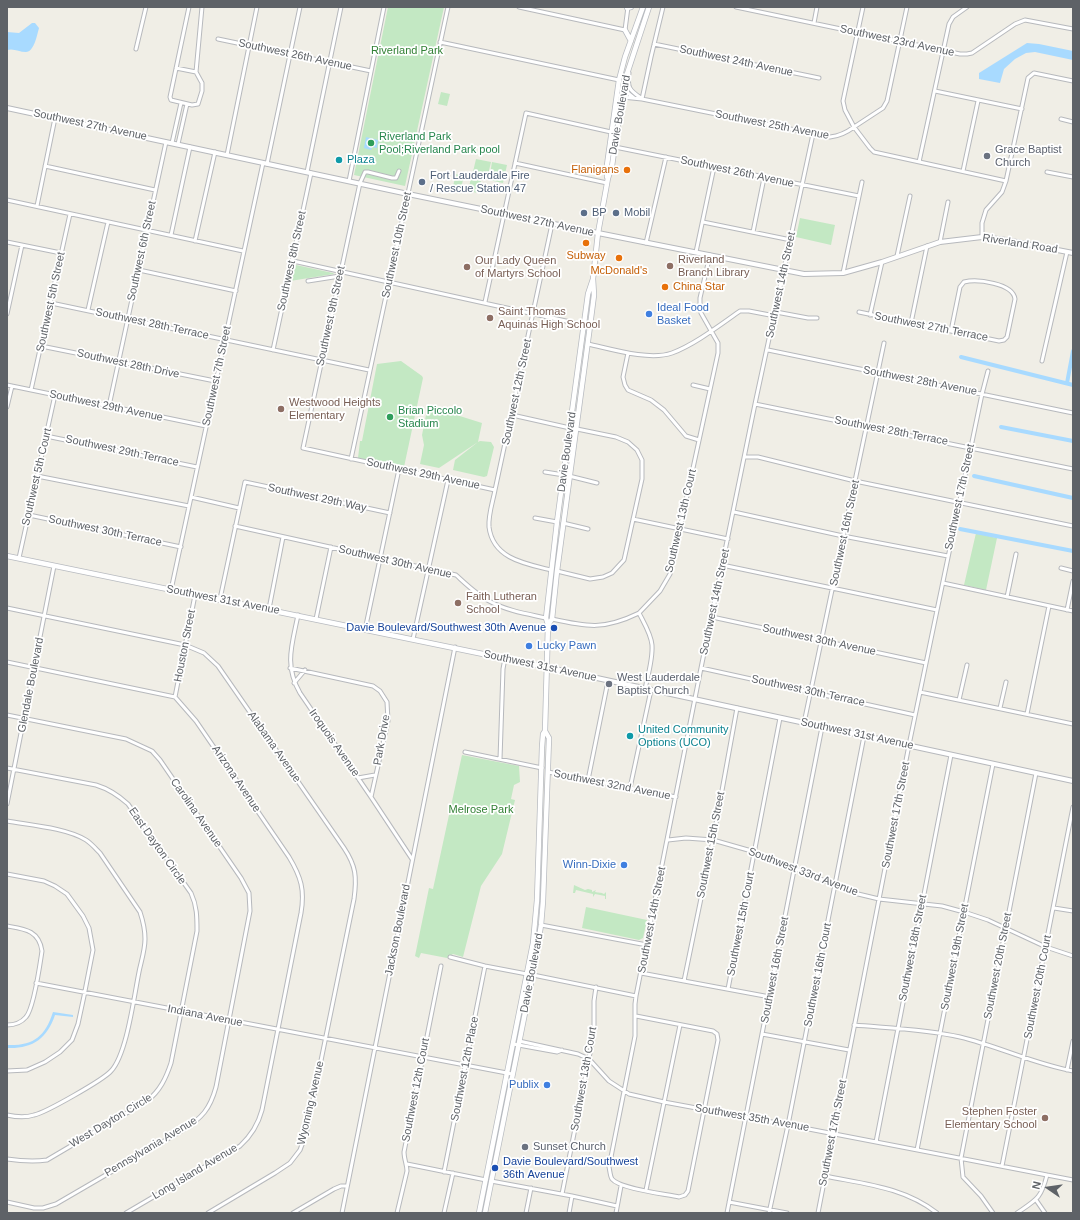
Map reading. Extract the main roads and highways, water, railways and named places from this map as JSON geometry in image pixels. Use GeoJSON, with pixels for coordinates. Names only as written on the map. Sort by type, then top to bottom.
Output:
{"type":"FeatureCollection","features":[{"type":"Feature","properties":{"kind":"main road","name":"Davie Boulevard"},"geometry":{"type":"LineString","coordinates":[[607,181],[607,165],[619,80],[622,67],[643,7]]}},
{"type":"Feature","properties":{"kind":"main road","name":"Davie Boulevard"},"geometry":{"type":"LineString","coordinates":[[548,625],[552,619],[556,571],[564,523],[588,344],[594,295],[593,279],[598,233],[607,181],[612,166],[624,86],[630,63],[650,7]]}},
{"type":"Feature","properties":{"kind":"main road"},"geometry":{"type":"LineString","coordinates":[[624,30],[631,41]]}},
{"type":"Feature","properties":{"kind":"main road"},"geometry":{"type":"LineString","coordinates":[[622,67],[622,79],[624,86]]}},
{"type":"Feature","properties":{"kind":"main road"},"geometry":{"type":"LineString","coordinates":[[619,80],[620,105]]}},
{"type":"Feature","properties":{"kind":"main road","name":"Davie Boulevard"},"geometry":{"type":"LineString","coordinates":[[479,1213],[533,943],[537,900],[543,734],[545,731],[548,625],[546,618],[557,522],[571,428],[588,294],[593,279]]}},
{"type":"Feature","properties":{"kind":"main road"},"geometry":{"type":"LineString","coordinates":[[584,324],[588,329],[588,344]]}},
{"type":"Feature","properties":{"kind":"main road"},"geometry":{"type":"LineString","coordinates":[[566,457],[566,472],[570,476]]}},
{"type":"Feature","properties":{"kind":"main road","name":"Southwest 31st Avenue"},"geometry":{"type":"LineString","coordinates":[[7,556],[365,630],[455,647],[546,667]]}},
{"type":"Feature","properties":{"kind":"main road"},"geometry":{"type":"LineString","coordinates":[[551,570],[554,574],[554,594]]}},
{"type":"Feature","properties":{"kind":"main road","name":"Davie Boulevard"},"geometry":{"type":"LineString","coordinates":[[485,1213],[541,925],[549,738],[545,731]]}},
{"type":"Feature","properties":{"kind":"main road"},"geometry":{"type":"LineString","coordinates":[[537,900],[538,919],[541,925]]}},
{"type":"Feature","properties":{"kind":"main road"},"geometry":{"type":"LineString","coordinates":[[489,1164],[489,1175],[491,1181]]}},
{"type":"Feature","properties":{"kind":"main road"},"geometry":{"type":"LineString","coordinates":[[486,1180],[489,1194]]}},
{"type":"Feature","properties":{"kind":"water"},"geometry":{"type":"Polygon","coordinates":[[[32,23],[35,23],[39,28],[35,43],[31,49],[26,52],[12,49],[7,50],[7,32],[19,33],[32,23]]]}},
{"type":"Feature","properties":{"kind":"water"},"geometry":{"type":"Polygon","coordinates":[[[1027,43],[1073,51],[1073,60],[1035,52],[1026,53],[1015,59],[1004,69],[1000,83],[979,79],[979,73],[1027,43]]]}},
{"type":"Feature","properties":{"kind":"water","name":"Riverland Park Pool;Riverland Park pool"},"geometry":{"type":"Polygon","coordinates":[[[366,137],[378,140],[377,148],[372,147],[371,150],[364,148],[366,137]]]}},
{"type":"Feature","properties":{"kind":"water"},"geometry":{"type":"Polygon","coordinates":[[[53,1012],[73,1015],[73,1017],[55,1015],[48,1030],[37,1041],[24,1047],[7,1048],[7,1045],[24,1044],[37,1038],[46,1028],[53,1012]]]}},
{"type":"Feature","properties":{"kind":"waterway"},"geometry":{"type":"LineString","coordinates":[[1067,383],[1073,351]]}},
{"type":"Feature","properties":{"kind":"waterway"},"geometry":{"type":"LineString","coordinates":[[961,357],[1073,385]]}},
{"type":"Feature","properties":{"kind":"waterway"},"geometry":{"type":"LineString","coordinates":[[1001,427],[1073,441]]}},
{"type":"Feature","properties":{"kind":"waterway"},"geometry":{"type":"LineString","coordinates":[[974,476],[1073,498]]}},
{"type":"Feature","properties":{"kind":"waterway"},"geometry":{"type":"LineString","coordinates":[[960,529],[1073,551]]}},
{"type":"Feature","properties":{"kind":"place","name":"Riverland Park Pool;Riverland Park pool"},"geometry":{"type":"Point","coordinates":[371,143]}},
{"type":"Feature","properties":{"kind":"place","name":"Grace Baptist Church"},"geometry":{"type":"Point","coordinates":[987,156]}},
{"type":"Feature","properties":{"kind":"place","name":"Plaza"},"geometry":{"type":"Point","coordinates":[339,160]}},
{"type":"Feature","properties":{"kind":"place","name":"Flanigans"},"geometry":{"type":"Point","coordinates":[627,170]}},
{"type":"Feature","properties":{"kind":"place","name":"Fort Lauderdale Fire / Rescue Station 47"},"geometry":{"type":"Point","coordinates":[422,182]}},
{"type":"Feature","properties":{"kind":"place","name":"BP"},"geometry":{"type":"Point","coordinates":[584,213]}},
{"type":"Feature","properties":{"kind":"place","name":"Mobil"},"geometry":{"type":"Point","coordinates":[616,213]}},
{"type":"Feature","properties":{"kind":"place","name":"Subway"},"geometry":{"type":"Point","coordinates":[586,243]}},
{"type":"Feature","properties":{"kind":"place","name":"McDonald's"},"geometry":{"type":"Point","coordinates":[619,258]}},
{"type":"Feature","properties":{"kind":"place","name":"Riverland Branch Library"},"geometry":{"type":"Point","coordinates":[670,266]}},
{"type":"Feature","properties":{"kind":"place","name":"Our Lady Queen of Martyrs School"},"geometry":{"type":"Point","coordinates":[467,267]}},
{"type":"Feature","properties":{"kind":"place","name":"China Star"},"geometry":{"type":"Point","coordinates":[665,287]}},
{"type":"Feature","properties":{"kind":"place","name":"Ideal Food Basket"},"geometry":{"type":"Point","coordinates":[649,314]}},
{"type":"Feature","properties":{"kind":"place","name":"Saint Thomas Aquinas High School"},"geometry":{"type":"Point","coordinates":[490,318]}},
{"type":"Feature","properties":{"kind":"place","name":"Westwood Heights Elementary"},"geometry":{"type":"Point","coordinates":[281,409]}},
{"type":"Feature","properties":{"kind":"place","name":"Brian Piccolo Stadium"},"geometry":{"type":"Point","coordinates":[390,417]}},
{"type":"Feature","properties":{"kind":"place","name":"Faith Lutheran School"},"geometry":{"type":"Point","coordinates":[458,603]}},
{"type":"Feature","properties":{"kind":"place","name":"Davie Boulevard/Southwest 30th Avenue"},"geometry":{"type":"Point","coordinates":[554,628]}},
{"type":"Feature","properties":{"kind":"place","name":"Lucky Pawn"},"geometry":{"type":"Point","coordinates":[529,646]}},
{"type":"Feature","properties":{"kind":"place","name":"West Lauderdale Baptist Church"},"geometry":{"type":"Point","coordinates":[609,684]}},
{"type":"Feature","properties":{"kind":"place","name":"United Community Options (UCO)"},"geometry":{"type":"Point","coordinates":[630,736]}},
{"type":"Feature","properties":{"kind":"place","name":"Winn-Dixie"},"geometry":{"type":"Point","coordinates":[624,865]}},
{"type":"Feature","properties":{"kind":"place","name":"Publix"},"geometry":{"type":"Point","coordinates":[547,1085]}},
{"type":"Feature","properties":{"kind":"place","name":"Stephen Foster Elementary School"},"geometry":{"type":"Point","coordinates":[1045,1118]}},
{"type":"Feature","properties":{"kind":"place","name":"Sunset Church"},"geometry":{"type":"Point","coordinates":[525,1147]}},
{"type":"Feature","properties":{"kind":"place","name":"Davie Boulevard/Southwest 36th Avenue"},"geometry":{"type":"Point","coordinates":[495,1168]}},
{"type":"Feature","properties":{"kind":"park label","name":"Riverland Park"},"geometry":{"type":"Point","coordinates":[407,51]}},
{"type":"Feature","properties":{"kind":"park label","name":"Melrose Park"},"geometry":{"type":"Point","coordinates":[481,810]}}]}
